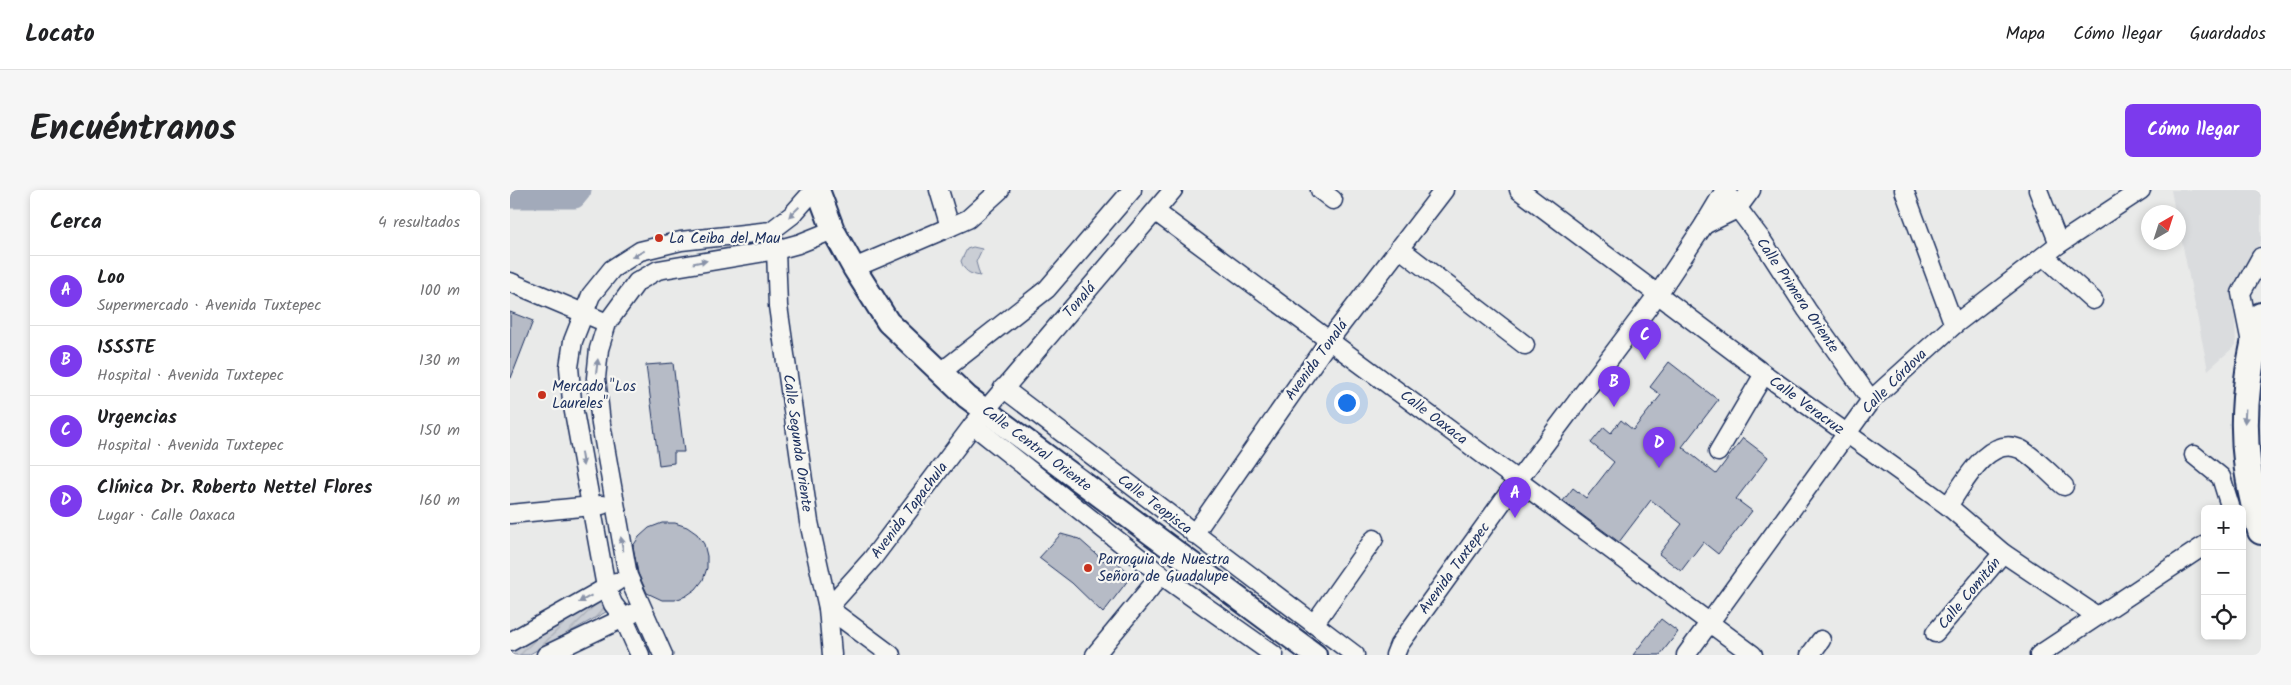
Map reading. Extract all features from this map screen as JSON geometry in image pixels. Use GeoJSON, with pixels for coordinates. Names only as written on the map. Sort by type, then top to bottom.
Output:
{"type":"FeatureCollection","features":[{"type":"Feature","properties":{"kind":"highway"},"geometry":{"type":"LineString","coordinates":[[2261,316],[2252,347],[2244,422],[2246,465],[2261,531]]}},
{"type":"Feature","properties":{"kind":"main road","name":"Calle Central Oriente"},"geometry":{"type":"LineString","coordinates":[[818,190],[834,230],[854,268],[888,322],[967,397],[979,417],[1315,655]]}},
{"type":"Feature","properties":{"kind":"street"},"geometry":{"type":"LineString","coordinates":[[640,655],[623,617],[613,604],[606,587],[572,401],[569,367],[573,341],[583,312],[591,295],[612,269],[640,251],[681,241],[771,231],[792,215],[814,190]]}},
{"type":"Feature","properties":{"kind":"street"},"geometry":{"type":"LineString","coordinates":[[939,190],[950,226]]}},
{"type":"Feature","properties":{"kind":"street"},"geometry":{"type":"LineString","coordinates":[[854,268],[968,219],[1000,190]]}},
{"type":"Feature","properties":{"kind":"street"},"geometry":{"type":"LineString","coordinates":[[940,372],[1047,289],[1132,190]]}},
{"type":"Feature","properties":{"kind":"street","name":"Tonalá"},"geometry":{"type":"LineString","coordinates":[[979,417],[1173,190]]}},
{"type":"Feature","properties":{"kind":"street","name":"Avenida Tonalá"},"geometry":{"type":"LineString","coordinates":[[1194,534],[1330,339],[1444,190]]}},
{"type":"Feature","properties":{"kind":"street","name":"Calle Veracruz"},"geometry":{"type":"LineString","coordinates":[[1519,190],[1845,434],[1948,506],[2003,553],[2097,616]]}},
{"type":"Feature","properties":{"kind":"street","name":"Avenida Tuxtepec"},"geometry":{"type":"LineString","coordinates":[[1394,652],[1518,480],[1658,294],[1704,225],[1724,190]]}},
{"type":"Feature","properties":{"kind":"street","name":"Calle Primera Oriente"},"geometry":{"type":"LineString","coordinates":[[1724,190],[1762,239],[1807,310],[1871,400]]}},
{"type":"Feature","properties":{"kind":"street"},"geometry":{"type":"LineString","coordinates":[[1704,225],[1737,209],[1751,190]]}},
{"type":"Feature","properties":{"kind":"street"},"geometry":{"type":"LineString","coordinates":[[1904,190],[1954,324]]}},
{"type":"Feature","properties":{"kind":"street"},"geometry":{"type":"LineString","coordinates":[[2038,190],[2059,244]]}},
{"type":"Feature","properties":{"kind":"street","name":"Calle Córdova"},"geometry":{"type":"LineString","coordinates":[[1686,655],[1871,400],[1954,324],[2059,244],[2141,190]]}},
{"type":"Feature","properties":{"kind":"street","name":"Calle Oaxaca"},"geometry":{"type":"LineString","coordinates":[[1156,212],[1330,339],[1675,599],[1753,655]]}},
{"type":"Feature","properties":{"kind":"street"},"geometry":{"type":"LineString","coordinates":[[663,655],[628,576],[601,424],[596,378],[599,349],[607,322],[637,282],[658,270],[776,250],[834,230]]}},
{"type":"Feature","properties":{"kind":"street","name":"Calle Segunda Oriente"},"geometry":{"type":"LineString","coordinates":[[771,231],[776,250],[778,306],[809,522],[828,608],[832,655]]}},
{"type":"Feature","properties":{"kind":"street"},"geometry":{"type":"LineString","coordinates":[[1399,248],[1525,345]]}},
{"type":"Feature","properties":{"kind":"street"},"geometry":{"type":"LineString","coordinates":[[2044,256],[2092,300]]}},
{"type":"Feature","properties":{"kind":"street"},"geometry":{"type":"LineString","coordinates":[[2252,347],[2241,293],[2261,257]]}},
{"type":"Feature","properties":{"kind":"street"},"geometry":{"type":"LineString","coordinates":[[510,282],[607,322]]}},
{"type":"Feature","properties":{"kind":"street"},"geometry":{"type":"LineString","coordinates":[[1718,452],[1764,374]]}},
{"type":"Feature","properties":{"kind":"street","name":"Calle Teopisca"},"geometry":{"type":"LineString","coordinates":[[1003,388],[1355,655]]}},
{"type":"Feature","properties":{"kind":"street"},"geometry":{"type":"LineString","coordinates":[[979,417],[1161,575],[1274,655]]}},
{"type":"Feature","properties":{"kind":"street","name":"Avenida Tapachula"},"geometry":{"type":"LineString","coordinates":[[828,608],[872,559],[979,417]]}},
{"type":"Feature","properties":{"kind":"street"},"geometry":{"type":"LineString","coordinates":[[577,428],[601,424]]}},
{"type":"Feature","properties":{"kind":"street"},"geometry":{"type":"LineString","coordinates":[[1948,506],[1984,456],[2007,445],[2020,449],[2064,486]]}},
{"type":"Feature","properties":{"kind":"street"},"geometry":{"type":"LineString","coordinates":[[2194,456],[2221,477],[2230,505]]}},
{"type":"Feature","properties":{"kind":"street"},"geometry":{"type":"LineString","coordinates":[[510,514],[592,507],[615,502]]}},
{"type":"Feature","properties":{"kind":"street"},"geometry":{"type":"LineString","coordinates":[[1314,624],[1374,539]]}},
{"type":"Feature","properties":{"kind":"street"},"geometry":{"type":"LineString","coordinates":[[2039,655],[2201,548]]}},
{"type":"Feature","properties":{"kind":"street","name":"Calle Comitán"},"geometry":{"type":"LineString","coordinates":[[1936,634],[2003,553]]}},
{"type":"Feature","properties":{"kind":"street"},"geometry":{"type":"LineString","coordinates":[[1095,655],[1161,575]]}},
{"type":"Feature","properties":{"kind":"street"},"geometry":{"type":"LineString","coordinates":[[510,642],[628,576]]}},
{"type":"Feature","properties":{"kind":"street"},"geometry":{"type":"LineString","coordinates":[[828,608],[891,655]]}},
{"type":"Feature","properties":{"kind":"street"},"geometry":{"type":"LineString","coordinates":[[546,655],[623,617],[643,610]]}},
{"type":"Feature","properties":{"kind":"street"},"geometry":{"type":"LineString","coordinates":[[1810,655],[1821,640]]}},
{"type":"Feature","properties":{"kind":"shaded area"},"geometry":{"type":"Polygon","coordinates":[[[2171,190],[2261,190],[2261,241],[2234,292],[2236,345],[2208,370],[2184,250],[2186,250],[2186,205],[2174,205],[2171,190]]]}},
{"type":"Feature","properties":{"kind":"shaded area"},"geometry":{"type":"Polygon","coordinates":[[[973,247],[982,249],[976,262],[980,276],[968,272],[961,261],[967,249],[973,247]]]}},
{"type":"Feature","properties":{"kind":"shaded area"},"geometry":{"type":"Polygon","coordinates":[[[596,596],[606,612],[528,655],[510,655],[510,646],[596,596]]]}},
{"type":"Feature","properties":{"kind":"building"},"geometry":{"type":"Polygon","coordinates":[[[510,312],[533,321],[511,378],[510,378],[510,312]]]}},
{"type":"Feature","properties":{"kind":"building"},"geometry":{"type":"Polygon","coordinates":[[[1669,362],[1718,400],[1682,447],[1716,474],[1743,438],[1768,457],[1736,499],[1752,511],[1718,554],[1703,542],[1681,571],[1659,554],[1682,524],[1651,500],[1619,542],[1563,501],[1573,488],[1586,498],[1614,462],[1591,443],[1604,427],[1611,433],[1621,420],[1633,430],[1661,395],[1650,387],[1669,362]]]}},
{"type":"Feature","properties":{"kind":"building"},"geometry":{"type":"Polygon","coordinates":[[[673,363],[684,452],[674,452],[674,463],[659,465],[646,365],[673,363]]]}},
{"type":"Feature","properties":{"kind":"building"},"geometry":{"type":"Polygon","coordinates":[[[662,523],[675,523],[687,527],[697,534],[704,544],[707,556],[707,568],[703,580],[696,589],[686,596],[675,600],[662,600],[647,593],[638,573],[633,546],[649,528],[662,523]]]}},
{"type":"Feature","properties":{"kind":"building","name":"Parroquia de Nuestra Señora de Guadalupe"},"geometry":{"type":"Polygon","coordinates":[[[1061,534],[1079,539],[1104,561],[1111,557],[1132,575],[1103,613],[1072,583],[1039,558],[1061,534]]]}},
{"type":"Feature","properties":{"kind":"building"},"geometry":{"type":"Polygon","coordinates":[[[1661,619],[1678,632],[1660,655],[1633,655],[1661,619]]]}},
{"type":"Feature","properties":{"kind":"waterway"},"geometry":{"type":"LineString","coordinates":[[510,196],[574,196],[579,190]]}},
{"type":"Feature","properties":{"kind":"place","name":"La Ceiba del Mau"},"geometry":{"type":"Point","coordinates":[659,238]}},
{"type":"Feature","properties":{"kind":"place","name":"Urgencias"},"geometry":{"type":"Point","coordinates":[1645,360]}},
{"type":"Feature","properties":{"kind":"place","name":"Mercado \"Los Laureles\""},"geometry":{"type":"Point","coordinates":[542,395]}},
{"type":"Feature","properties":{"kind":"place","name":"ISSSTE"},"geometry":{"type":"Point","coordinates":[1614,407]}},
{"type":"Feature","properties":{"kind":"place","name":"Clínica Dr. Roberto Nettel Flores"},"geometry":{"type":"Point","coordinates":[1659,468]}},
{"type":"Feature","properties":{"kind":"place","name":"Loo"},"geometry":{"type":"Point","coordinates":[1515,518]}},
{"type":"Feature","properties":{"kind":"place","name":"Parroquia de Nuestra Señora de Guadalupe"},"geometry":{"type":"Point","coordinates":[1088,568]}}]}
